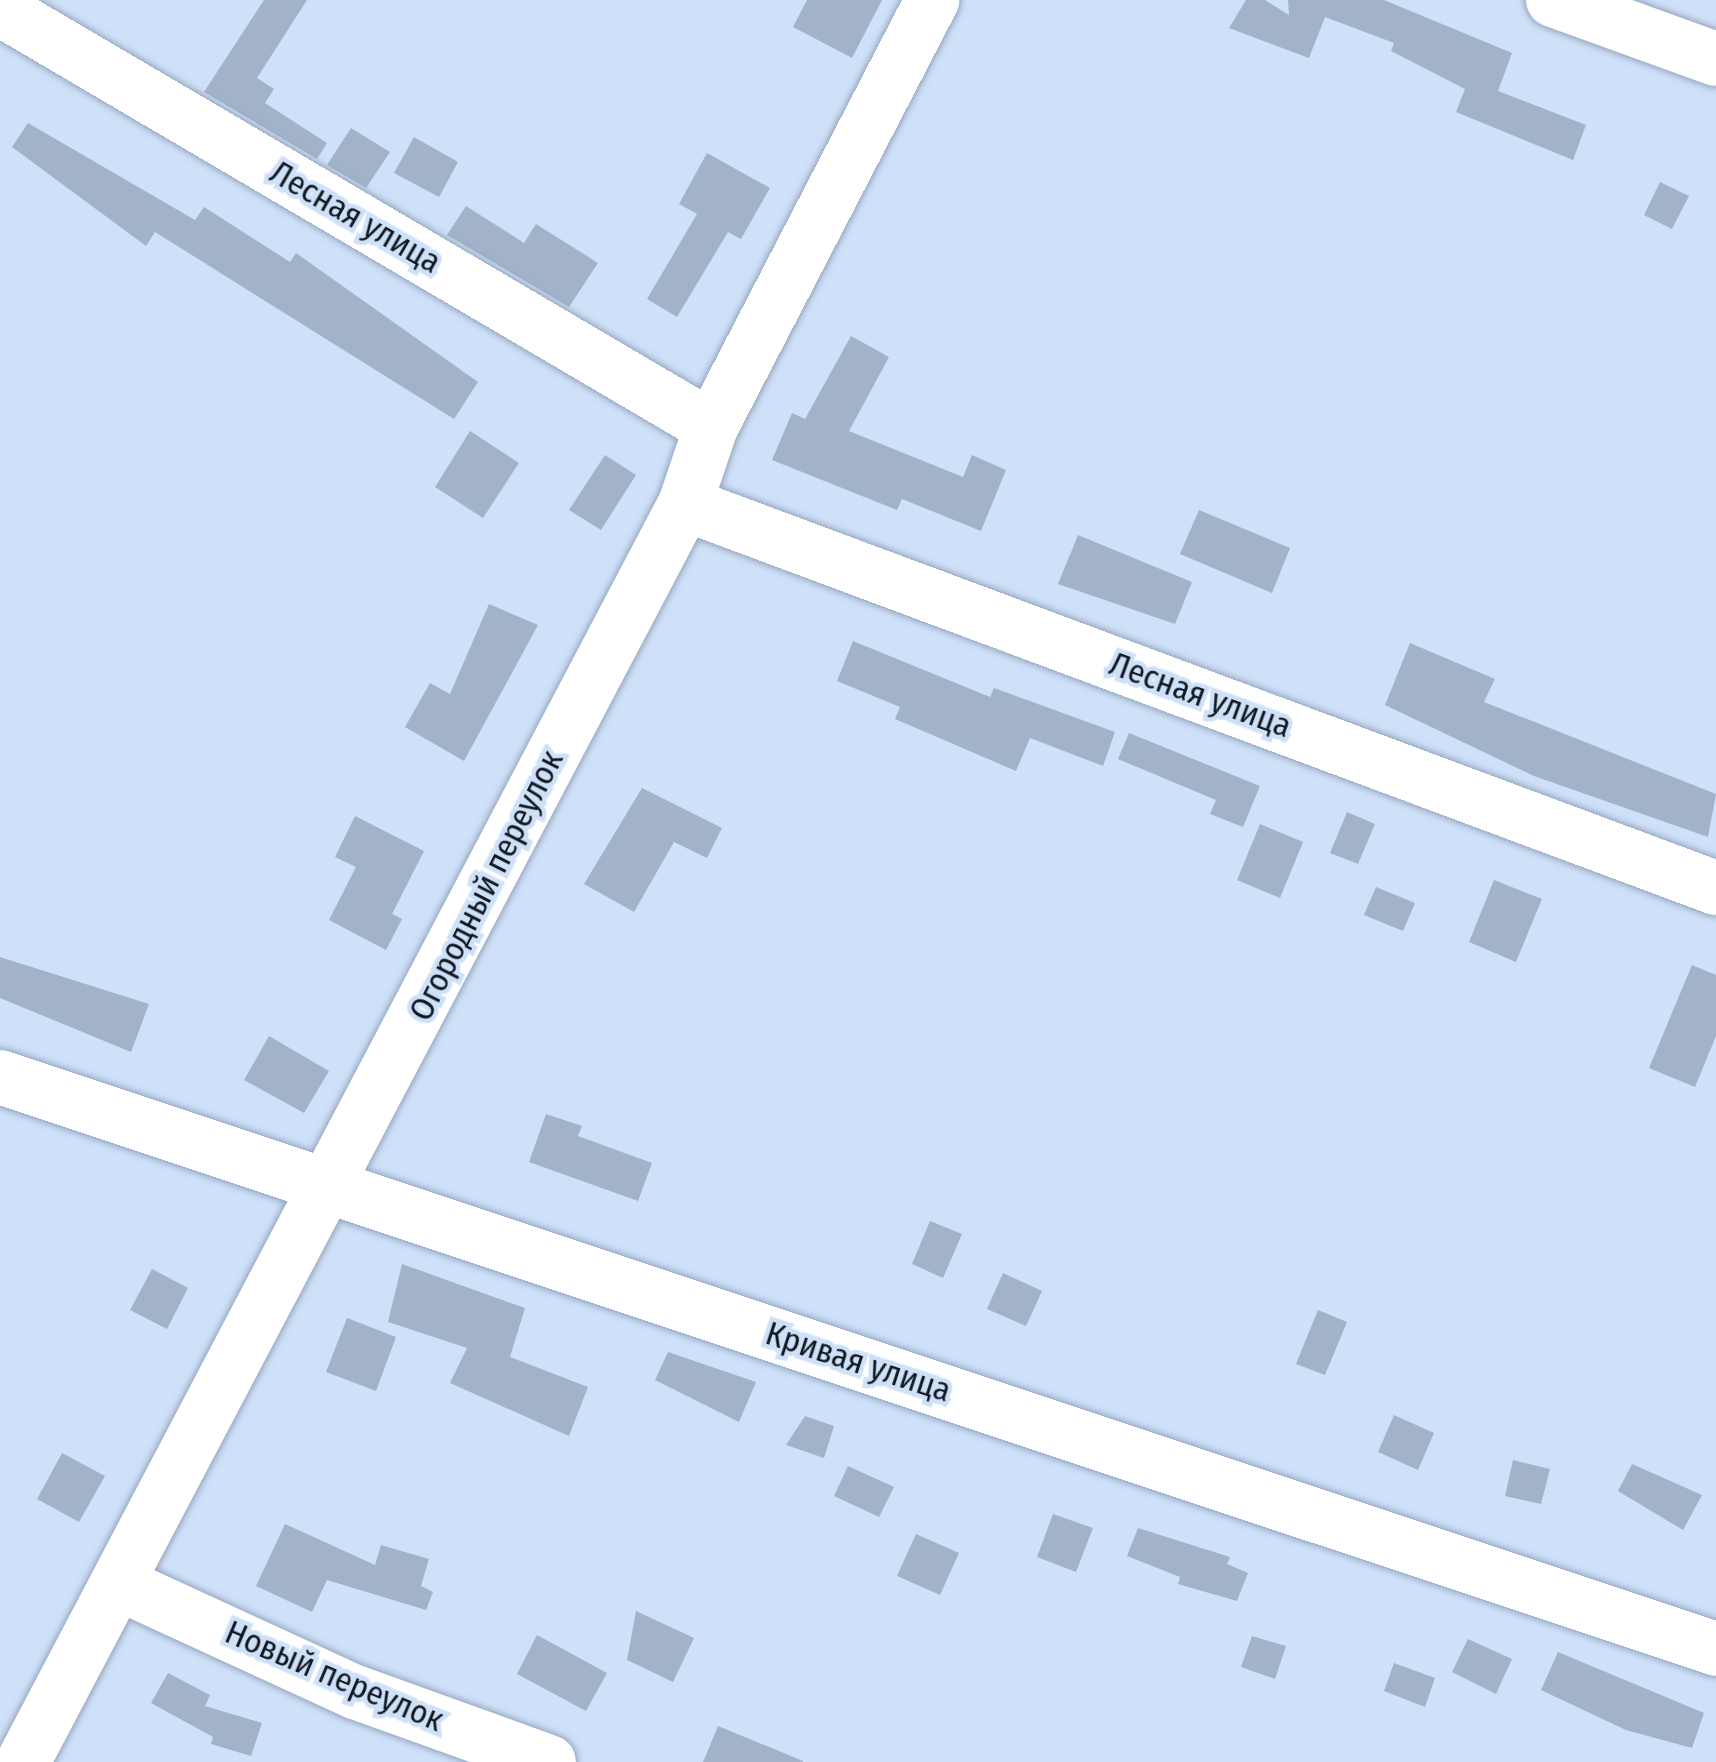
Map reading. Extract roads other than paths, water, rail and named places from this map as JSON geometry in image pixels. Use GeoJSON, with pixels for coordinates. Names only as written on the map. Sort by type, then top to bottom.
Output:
{"type":"FeatureCollection","features":[{"type":"Feature","properties":{"kind":"street","name":"Огородный переулок"},"geometry":{"type":"LineString","coordinates":[[22,1762],[122,1585],[685,504],[711,427],[932,0]]}},
{"type":"Feature","properties":{"kind":"street"},"geometry":{"type":"LineString","coordinates":[[1553,0],[1716,59]]}},
{"type":"Feature","properties":{"kind":"street","name":"Лесная улица"},"geometry":{"type":"LineString","coordinates":[[0,9],[711,427]]}},
{"type":"Feature","properties":{"kind":"street","name":"Лесная улица"},"geometry":{"type":"LineString","coordinates":[[685,504],[1716,889]]}},
{"type":"Feature","properties":{"kind":"street","name":"Кривая улица"},"geometry":{"type":"LineString","coordinates":[[0,1077],[1716,1648]]}},
{"type":"Feature","properties":{"kind":"street","name":"Новый переулок"},"geometry":{"type":"LineString","coordinates":[[122,1585],[355,1692],[549,1762]]}}]}
